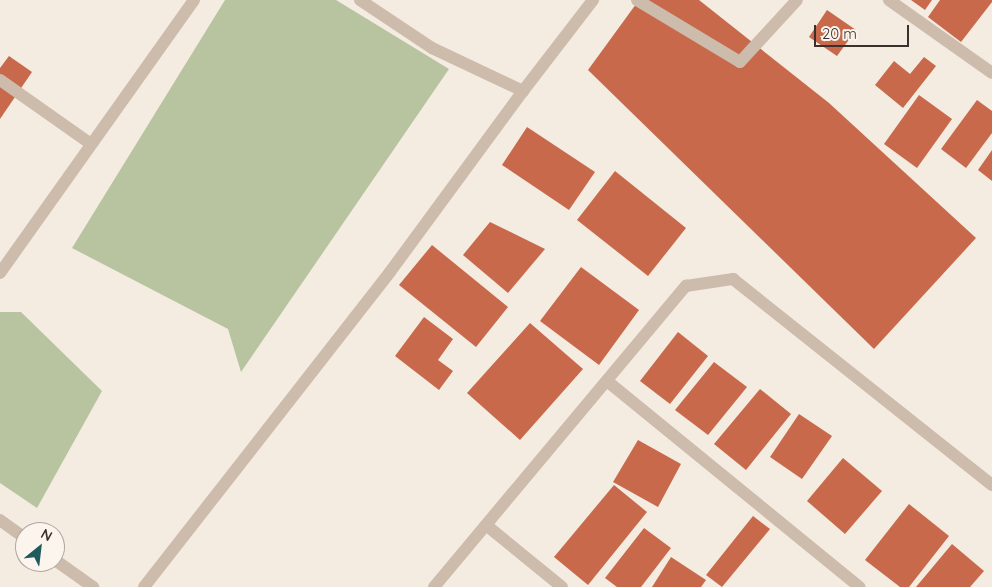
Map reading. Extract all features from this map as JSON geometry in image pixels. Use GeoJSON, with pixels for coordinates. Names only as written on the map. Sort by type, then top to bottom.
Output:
{"type":"FeatureCollection","features":[{"type":"Feature","properties":{"kind":"street"},"geometry":{"type":"LineString","coordinates":[[0,273],[194,0]]}},
{"type":"Feature","properties":{"kind":"street"},"geometry":{"type":"LineString","coordinates":[[360,0],[432,48],[523,91]]}},
{"type":"Feature","properties":{"kind":"street"},"geometry":{"type":"LineString","coordinates":[[144,587],[390,272],[523,91],[593,0]]}},
{"type":"Feature","properties":{"kind":"street"},"geometry":{"type":"LineString","coordinates":[[637,0],[740,62],[797,0]]}},
{"type":"Feature","properties":{"kind":"street"},"geometry":{"type":"LineString","coordinates":[[889,0],[992,73]]}},
{"type":"Feature","properties":{"kind":"street"},"geometry":{"type":"LineString","coordinates":[[0,80],[91,144]]}},
{"type":"Feature","properties":{"kind":"street"},"geometry":{"type":"LineString","coordinates":[[434,587],[686,286],[734,279],[992,485]]}},
{"type":"Feature","properties":{"kind":"street"},"geometry":{"type":"LineString","coordinates":[[607,381],[860,587]]}},
{"type":"Feature","properties":{"kind":"street"},"geometry":{"type":"LineString","coordinates":[[0,520],[15,531]]}},
{"type":"Feature","properties":{"kind":"street"},"geometry":{"type":"LineString","coordinates":[[486,525],[562,587]]}},
{"type":"Feature","properties":{"kind":"street"},"geometry":{"type":"LineString","coordinates":[[65,567],[92,587]]}},
{"type":"Feature","properties":{"kind":"green space"},"geometry":{"type":"Polygon","coordinates":[[[225,0],[336,0],[449,69],[241,372],[228,329],[72,248],[225,0]]]}},
{"type":"Feature","properties":{"kind":"green space"},"geometry":{"type":"Polygon","coordinates":[[[0,312],[21,312],[102,391],[37,508],[0,483],[0,312]]]}},
{"type":"Feature","properties":{"kind":"building"},"geometry":{"type":"Polygon","coordinates":[[[639,0],[699,0],[829,103],[976,238],[874,349],[588,70],[639,0]]]}},
{"type":"Feature","properties":{"kind":"building"},"geometry":{"type":"Polygon","coordinates":[[[911,0],[932,0],[925,10],[911,0]]]}},
{"type":"Feature","properties":{"kind":"building"},"geometry":{"type":"Polygon","coordinates":[[[940,0],[992,0],[992,2],[961,42],[928,17],[940,0]]]}},
{"type":"Feature","properties":{"kind":"building"},"geometry":{"type":"Polygon","coordinates":[[[827,10],[856,30],[837,56],[809,37],[827,10]]]}},
{"type":"Feature","properties":{"kind":"building"},"geometry":{"type":"Polygon","coordinates":[[[9,56],[32,72],[0,119],[0,68],[9,56]]]}},
{"type":"Feature","properties":{"kind":"building"},"geometry":{"type":"Polygon","coordinates":[[[924,57],[936,66],[903,108],[875,85],[894,61],[910,74],[924,57]]]}},
{"type":"Feature","properties":{"kind":"building"},"geometry":{"type":"Polygon","coordinates":[[[919,95],[952,119],[917,168],[884,144],[919,95]]]}},
{"type":"Feature","properties":{"kind":"building"},"geometry":{"type":"Polygon","coordinates":[[[977,100],[992,111],[992,133],[966,168],[941,149],[977,100]]]}},
{"type":"Feature","properties":{"kind":"building"},"geometry":{"type":"Polygon","coordinates":[[[527,127],[595,172],[569,210],[502,165],[527,127]]]}},
{"type":"Feature","properties":{"kind":"building"},"geometry":{"type":"Polygon","coordinates":[[[992,150],[992,181],[978,170],[992,150]]]}},
{"type":"Feature","properties":{"kind":"building"},"geometry":{"type":"Polygon","coordinates":[[[615,171],[686,228],[648,276],[577,220],[615,171]]]}},
{"type":"Feature","properties":{"kind":"building"},"geometry":{"type":"Polygon","coordinates":[[[490,222],[545,249],[508,293],[463,255],[490,222]]]}},
{"type":"Feature","properties":{"kind":"building"},"geometry":{"type":"Polygon","coordinates":[[[432,245],[508,307],[476,347],[399,285],[432,245]]]}},
{"type":"Feature","properties":{"kind":"building"},"geometry":{"type":"Polygon","coordinates":[[[581,267],[639,310],[599,365],[540,321],[581,267]]]}},
{"type":"Feature","properties":{"kind":"building"},"geometry":{"type":"Polygon","coordinates":[[[424,317],[453,339],[438,360],[453,371],[439,390],[395,356],[424,317]]]}},
{"type":"Feature","properties":{"kind":"building"},"geometry":{"type":"Polygon","coordinates":[[[530,323],[583,369],[520,440],[467,393],[530,323]]]}},
{"type":"Feature","properties":{"kind":"building"},"geometry":{"type":"Polygon","coordinates":[[[678,332],[708,356],[670,404],[640,381],[678,332]]]}},
{"type":"Feature","properties":{"kind":"building"},"geometry":{"type":"Polygon","coordinates":[[[714,362],[747,387],[708,435],[675,410],[714,362]]]}},
{"type":"Feature","properties":{"kind":"building"},"geometry":{"type":"Polygon","coordinates":[[[760,389],[791,414],[746,470],[714,444],[760,389]]]}},
{"type":"Feature","properties":{"kind":"building"},"geometry":{"type":"Polygon","coordinates":[[[799,414],[832,436],[802,479],[770,457],[799,414]]]}},
{"type":"Feature","properties":{"kind":"building"},"geometry":{"type":"Polygon","coordinates":[[[638,440],[681,464],[658,507],[613,482],[638,440]]]}},
{"type":"Feature","properties":{"kind":"building"},"geometry":{"type":"Polygon","coordinates":[[[843,458],[882,491],[845,534],[807,501],[843,458]]]}},
{"type":"Feature","properties":{"kind":"building"},"geometry":{"type":"Polygon","coordinates":[[[614,485],[647,512],[588,585],[554,557],[614,485]]]}},
{"type":"Feature","properties":{"kind":"building"},"geometry":{"type":"Polygon","coordinates":[[[909,504],[949,536],[909,587],[900,587],[865,560],[909,504]]]}},
{"type":"Feature","properties":{"kind":"building"},"geometry":{"type":"Polygon","coordinates":[[[753,516],[770,529],[722,587],[706,575],[753,516]]]}},
{"type":"Feature","properties":{"kind":"building"},"geometry":{"type":"Polygon","coordinates":[[[644,528],[671,548],[641,587],[617,587],[605,578],[644,528]]]}},
{"type":"Feature","properties":{"kind":"building"},"geometry":{"type":"Polygon","coordinates":[[[952,544],[984,571],[970,587],[916,587],[952,544]]]}},
{"type":"Feature","properties":{"kind":"building"},"geometry":{"type":"Polygon","coordinates":[[[671,557],[706,580],[701,587],[652,587],[671,557]]]}}]}
